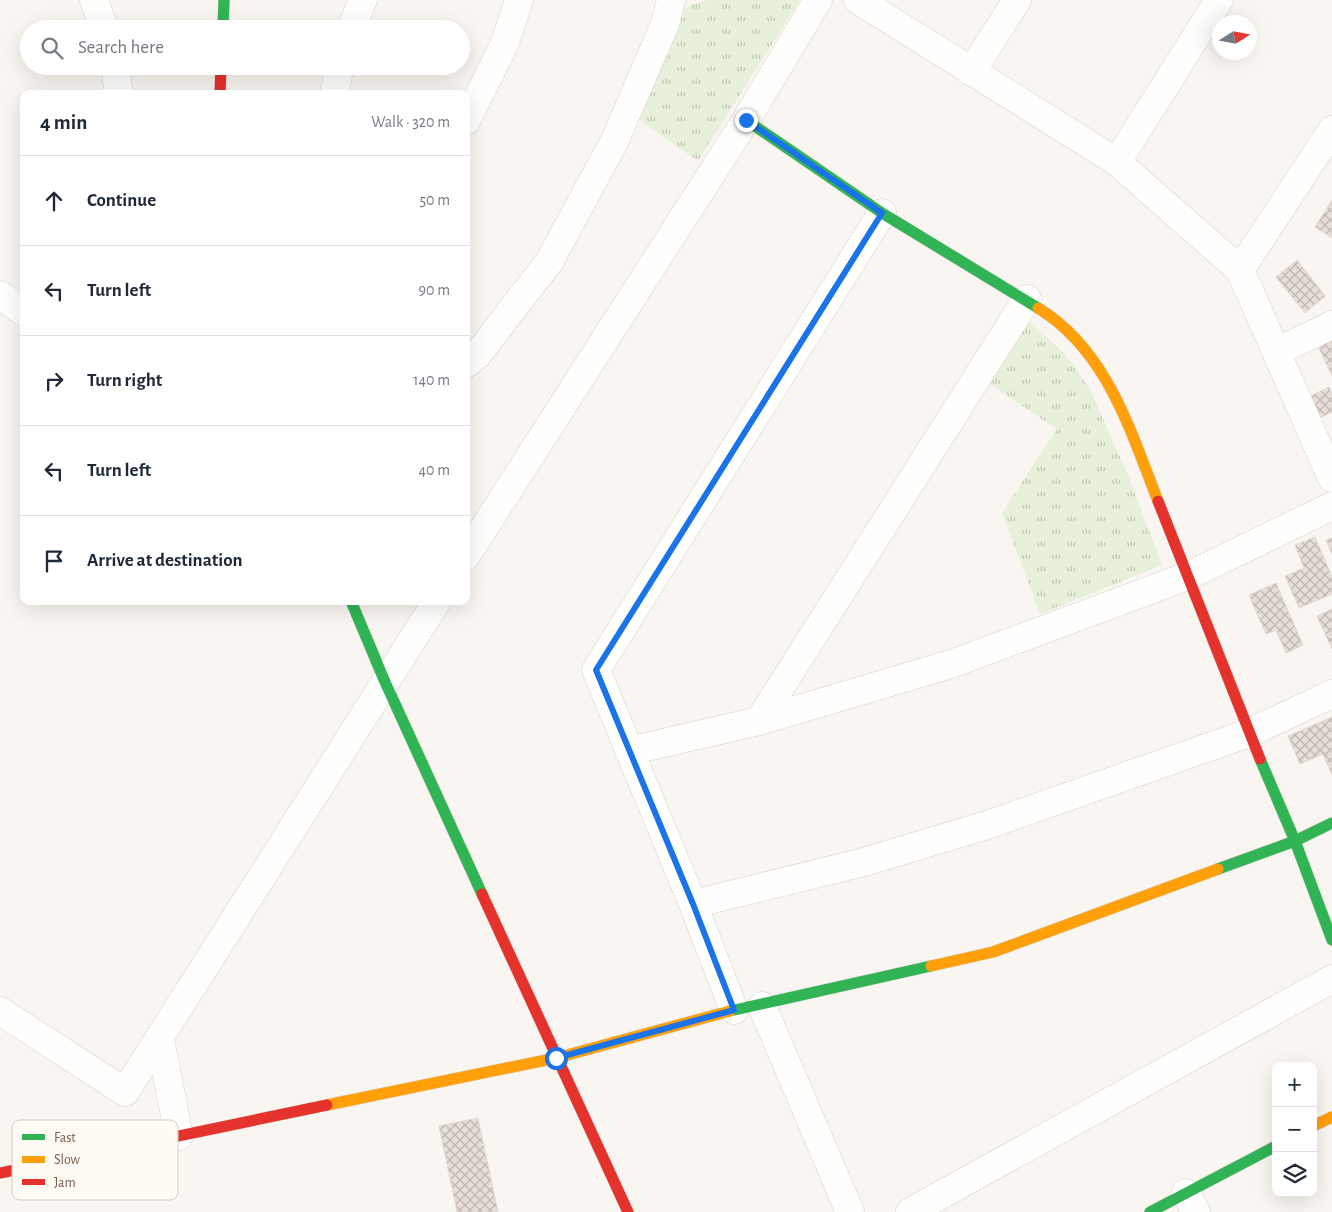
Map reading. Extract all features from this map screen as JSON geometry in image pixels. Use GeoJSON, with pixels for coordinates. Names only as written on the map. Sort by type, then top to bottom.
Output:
{"type":"FeatureCollection","features":[{"type":"Feature","properties":{"kind":"street"},"geometry":{"type":"LineString","coordinates":[[94,0],[101,20]]}},
{"type":"Feature","properties":{"kind":"street"},"geometry":{"type":"LineString","coordinates":[[223,20],[224,0]]}},
{"type":"Feature","properties":{"kind":"street"},"geometry":{"type":"LineString","coordinates":[[355,20],[363,0]]}},
{"type":"Feature","properties":{"kind":"street"},"geometry":{"type":"LineString","coordinates":[[470,113],[504,45],[519,0]]}},
{"type":"Feature","properties":{"kind":"street"},"geometry":{"type":"LineString","coordinates":[[470,361],[477,355],[549,262],[616,140],[666,24],[671,0]]}},
{"type":"Feature","properties":{"kind":"street"},"geometry":{"type":"LineString","coordinates":[[470,550],[746,120],[818,0]]}},
{"type":"Feature","properties":{"kind":"street"},"geometry":{"type":"LineString","coordinates":[[858,0],[1117,162],[1240,270],[1278,351],[1332,478]]}},
{"type":"Feature","properties":{"kind":"street"},"geometry":{"type":"LineString","coordinates":[[971,72],[1017,0]]}},
{"type":"Feature","properties":{"kind":"street"},"geometry":{"type":"LineString","coordinates":[[1117,162],[1219,0]]}},
{"type":"Feature","properties":{"kind":"street"},"geometry":{"type":"LineString","coordinates":[[116,75],[118,90]]}},
{"type":"Feature","properties":{"kind":"street"},"geometry":{"type":"LineString","coordinates":[[220,90],[221,75]]}},
{"type":"Feature","properties":{"kind":"street"},"geometry":{"type":"LineString","coordinates":[[335,90],[338,75]]}},
{"type":"Feature","properties":{"kind":"street"},"geometry":{"type":"LineString","coordinates":[[746,120],[882,213],[1027,299],[1056,319],[1094,358],[1123,413],[1249,733],[1295,840],[1332,940]]}},
{"type":"Feature","properties":{"kind":"street"},"geometry":{"type":"LineString","coordinates":[[1240,270],[1332,130]]}},
{"type":"Feature","properties":{"kind":"street"},"geometry":{"type":"LineString","coordinates":[[734,1010],[693,904],[596,670],[882,213]]}},
{"type":"Feature","properties":{"kind":"street"},"geometry":{"type":"LineString","coordinates":[[0,295],[20,309]]}},
{"type":"Feature","properties":{"kind":"street"},"geometry":{"type":"LineString","coordinates":[[759,722],[1027,299]]}},
{"type":"Feature","properties":{"kind":"street"},"geometry":{"type":"LineString","coordinates":[[1278,351],[1332,325]]}},
{"type":"Feature","properties":{"kind":"street"},"geometry":{"type":"LineString","coordinates":[[629,751],[759,722],[951,664],[1188,576],[1332,506]]}},
{"type":"Feature","properties":{"kind":"street"},"geometry":{"type":"LineString","coordinates":[[353,605],[385,682],[628,1212]]}},
{"type":"Feature","properties":{"kind":"street"},"geometry":{"type":"LineString","coordinates":[[0,1011],[126,1092],[434,605]]}},
{"type":"Feature","properties":{"kind":"street"},"geometry":{"type":"LineString","coordinates":[[693,904],[864,862],[987,825],[1249,733],[1332,694]]}},
{"type":"Feature","properties":{"kind":"street"},"geometry":{"type":"LineString","coordinates":[[178,1131],[179,1136],[556,1058],[734,1010],[762,1006],[993,952],[1295,840],[1332,823]]}},
{"type":"Feature","properties":{"kind":"street"},"geometry":{"type":"LineString","coordinates":[[910,1212],[1332,979]]}},
{"type":"Feature","properties":{"kind":"street"},"geometry":{"type":"LineString","coordinates":[[762,1006],[850,1212]]}},
{"type":"Feature","properties":{"kind":"street"},"geometry":{"type":"LineString","coordinates":[[160,1038],[176,1120]]}},
{"type":"Feature","properties":{"kind":"street"},"geometry":{"type":"LineString","coordinates":[[1317,1124],[1332,1117]]}},
{"type":"Feature","properties":{"kind":"street"},"geometry":{"type":"LineString","coordinates":[[1150,1212],[1191,1202],[1272,1149]]}},
{"type":"Feature","properties":{"kind":"green space"},"geometry":{"type":"Polygon","coordinates":[[[709,0],[800,0],[698,161],[638,119],[679,13],[691,5],[709,0]]]}},
{"type":"Feature","properties":{"kind":"green space"},"geometry":{"type":"Polygon","coordinates":[[[1029,321],[1065,354],[1090,389],[1130,480],[1162,565],[1040,614],[1002,513],[1057,429],[988,383],[1029,321]]]}},
{"type":"Feature","properties":{"kind":"building"},"geometry":{"type":"Polygon","coordinates":[[[1332,200],[1332,238],[1315,227],[1332,200]]]}},
{"type":"Feature","properties":{"kind":"building"},"geometry":{"type":"Polygon","coordinates":[[[1297,260],[1325,296],[1305,313],[1276,277],[1297,260]]]}},
{"type":"Feature","properties":{"kind":"building"},"geometry":{"type":"Polygon","coordinates":[[[1332,340],[1332,376],[1318,346],[1332,340]]]}},
{"type":"Feature","properties":{"kind":"building"},"geometry":{"type":"Polygon","coordinates":[[[1329,387],[1332,394],[1332,412],[1319,418],[1309,397],[1329,387]]]}},
{"type":"Feature","properties":{"kind":"building"},"geometry":{"type":"Polygon","coordinates":[[[1315,537],[1332,577],[1332,594],[1299,608],[1285,576],[1304,568],[1295,545],[1315,537]]]}},
{"type":"Feature","properties":{"kind":"building"},"geometry":{"type":"Polygon","coordinates":[[[1332,538],[1332,554],[1326,540],[1332,538]]]}},
{"type":"Feature","properties":{"kind":"building"},"geometry":{"type":"Polygon","coordinates":[[[1276,583],[1303,645],[1286,653],[1276,630],[1266,634],[1249,595],[1276,583]]]}},
{"type":"Feature","properties":{"kind":"building"},"geometry":{"type":"Polygon","coordinates":[[[1332,609],[1332,649],[1317,616],[1332,609]]]}},
{"type":"Feature","properties":{"kind":"building"},"geometry":{"type":"Polygon","coordinates":[[[1332,717],[1332,775],[1323,754],[1300,764],[1288,736],[1332,717]]]}},
{"type":"Feature","properties":{"kind":"building"},"geometry":{"type":"Polygon","coordinates":[[[478,1118],[498,1212],[457,1212],[439,1126],[478,1118]]]}},
{"type":"Feature","properties":{"kind":"traffic: fast"},"geometry":{"type":"LineString","coordinates":[[223,20],[224,0]]}},
{"type":"Feature","properties":{"kind":"traffic: fast"},"geometry":{"type":"LineString","coordinates":[[746,120],[882,213],[1038,308]]}},
{"type":"Feature","properties":{"kind":"traffic: fast"},"geometry":{"type":"LineString","coordinates":[[353,605],[385,682],[482,894]]}},
{"type":"Feature","properties":{"kind":"traffic: fast"},"geometry":{"type":"LineString","coordinates":[[1260,759],[1295,841],[1332,940]]}},
{"type":"Feature","properties":{"kind":"traffic: fast"},"geometry":{"type":"LineString","coordinates":[[1218,869],[1295,841],[1332,823]]}},
{"type":"Feature","properties":{"kind":"traffic: fast"},"geometry":{"type":"LineString","coordinates":[[730,1011],[931,966]]}},
{"type":"Feature","properties":{"kind":"traffic: fast"},"geometry":{"type":"LineString","coordinates":[[1150,1212],[1272,1148]]}},
{"type":"Feature","properties":{"kind":"traffic: slow"},"geometry":{"type":"LineString","coordinates":[[1038,308],[1062,325],[1082,346],[1099,369],[1126,420],[1158,501]]}},
{"type":"Feature","properties":{"kind":"traffic: slow"},"geometry":{"type":"LineString","coordinates":[[931,966],[993,952],[1218,869]]}},
{"type":"Feature","properties":{"kind":"traffic: slow"},"geometry":{"type":"LineString","coordinates":[[327,1105],[556,1058],[730,1011]]}},
{"type":"Feature","properties":{"kind":"traffic: slow"},"geometry":{"type":"LineString","coordinates":[[1317,1124],[1332,1117]]}},
{"type":"Feature","properties":{"kind":"traffic: jam"},"geometry":{"type":"LineString","coordinates":[[220,90],[221,75]]}},
{"type":"Feature","properties":{"kind":"traffic: jam"},"geometry":{"type":"LineString","coordinates":[[1158,501],[1260,759]]}},
{"type":"Feature","properties":{"kind":"traffic: jam"},"geometry":{"type":"LineString","coordinates":[[482,894],[628,1212]]}},
{"type":"Feature","properties":{"kind":"traffic: jam"},"geometry":{"type":"LineString","coordinates":[[178,1136],[327,1105]]}},
{"type":"Feature","properties":{"kind":"traffic: jam"},"geometry":{"type":"LineString","coordinates":[[0,1173],[12,1171]]}},
{"type":"Feature","properties":{"kind":"route"},"geometry":{"type":"LineString","coordinates":[[556,1058],[734,1010],[693,904],[596,670],[882,213],[746,120]]}}]}
